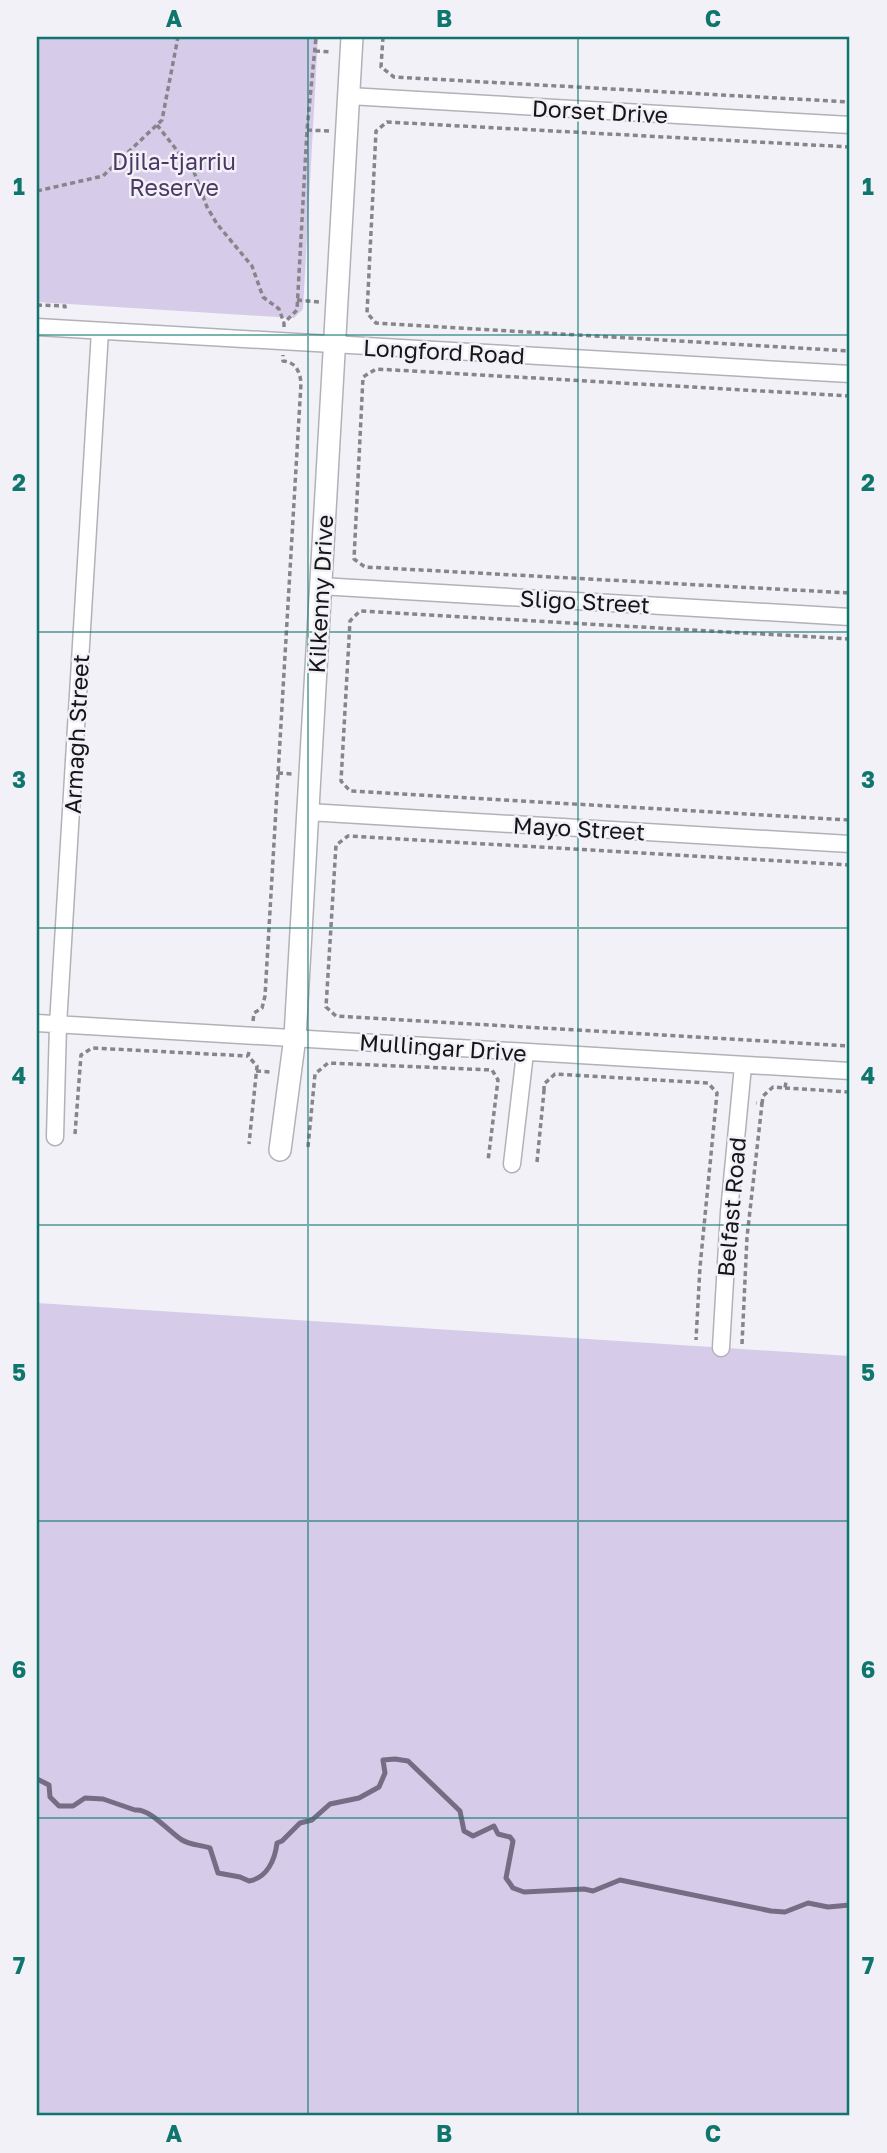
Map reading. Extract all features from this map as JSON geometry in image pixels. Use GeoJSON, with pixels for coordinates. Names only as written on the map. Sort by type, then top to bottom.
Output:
{"type":"FeatureCollection","features":[{"type":"Feature","properties":{"kind":"street","name":"Kilkenny Drive"},"geometry":{"type":"LineString","coordinates":[[280,1150],[295,1037],[352,37]]}},
{"type":"Feature","properties":{"kind":"street","name":"Dorset Drive"},"geometry":{"type":"LineString","coordinates":[[349,96],[850,125]]}},
{"type":"Feature","properties":{"kind":"street","name":"Longford Road"},"geometry":{"type":"LineString","coordinates":[[37,327],[850,374]]}},
{"type":"Feature","properties":{"kind":"street","name":"Armagh Street"},"geometry":{"type":"LineString","coordinates":[[55,1137],[58,1025],[100,331]]}},
{"type":"Feature","properties":{"kind":"street","name":"Sligo Street"},"geometry":{"type":"LineString","coordinates":[[320,586],[850,617]]}},
{"type":"Feature","properties":{"kind":"street","name":"Mayo Street"},"geometry":{"type":"LineString","coordinates":[[308,812],[850,844]]}},
{"type":"Feature","properties":{"kind":"street","name":"Mullingar Drive"},"geometry":{"type":"LineString","coordinates":[[37,1023],[850,1072]]}},
{"type":"Feature","properties":{"kind":"street"},"geometry":{"type":"LineString","coordinates":[[512,1164],[525,1053]]}},
{"type":"Feature","properties":{"kind":"street","name":"Belfast Road"},"geometry":{"type":"LineString","coordinates":[[721,1348],[729,1212],[743,1066]]}},
{"type":"Feature","properties":{"kind":"path"},"geometry":{"type":"LineString","coordinates":[[37,191],[103,176],[162,120],[178,37]]}},
{"type":"Feature","properties":{"kind":"path"},"geometry":{"type":"LineString","coordinates":[[284,323],[297,310],[307,130],[316,37]]}},
{"type":"Feature","properties":{"kind":"path"},"geometry":{"type":"LineString","coordinates":[[383,37],[382,67],[394,77],[850,102]]}},
{"type":"Feature","properties":{"kind":"path"},"geometry":{"type":"LineString","coordinates":[[850,147],[387,121],[376,131],[368,313],[376,323],[850,351]]}},
{"type":"Feature","properties":{"kind":"path"},"geometry":{"type":"LineString","coordinates":[[157,125],[189,164],[212,216],[252,266],[263,297],[279,309],[284,323],[283,361],[289,362],[300,371],[265,996],[262,1008],[254,1013],[248,1056]]}},
{"type":"Feature","properties":{"kind":"path"},"geometry":{"type":"LineString","coordinates":[[850,396],[376,369],[363,377],[354,559],[363,567],[850,593]]}},
{"type":"Feature","properties":{"kind":"path"},"geometry":{"type":"LineString","coordinates":[[850,639],[360,611],[350,621],[341,781],[350,791],[850,820]]}},
{"type":"Feature","properties":{"kind":"path"},"geometry":{"type":"LineString","coordinates":[[850,865],[348,836],[336,845],[327,1007],[337,1017],[850,1046]]}},
{"type":"Feature","properties":{"kind":"path"},"geometry":{"type":"LineString","coordinates":[[75,1134],[81,1055],[92,1048],[248,1056],[257,1066],[249,1144]]}},
{"type":"Feature","properties":{"kind":"path"},"geometry":{"type":"LineString","coordinates":[[308,1147],[314,1074],[328,1063],[492,1070],[498,1080],[488,1161]]}},
{"type":"Feature","properties":{"kind":"path"},"geometry":{"type":"LineString","coordinates":[[544,1091],[544,1084],[555,1074],[708,1083],[716,1093],[702,1233],[696,1340]]}},
{"type":"Feature","properties":{"kind":"path"},"geometry":{"type":"LineString","coordinates":[[785,1088],[850,1092]]}},
{"type":"Feature","properties":{"kind":"green space","name":"Djila-tjarriu Reserve"},"geometry":{"type":"Polygon","coordinates":[[[37,37],[318,37],[303,309],[294,318],[37,302],[37,37]]]}},
{"type":"Feature","properties":{"kind":"green space"},"geometry":{"type":"Polygon","coordinates":[[[37,1303],[850,1356],[850,2116],[37,2116],[37,1303]]]}},
{"type":"Feature","properties":{"kind":"waterway"},"geometry":{"type":"LineString","coordinates":[[37,1779],[49,1785],[50,1797],[59,1806],[73,1806],[85,1798],[103,1799],[141,1810],[182,1840],[210,1848],[218,1873],[249,1881],[265,1872],[272,1862],[277,1843],[300,1823],[312,1820],[330,1804],[359,1798],[379,1787],[385,1773],[383,1760],[408,1761],[460,1811],[464,1831],[473,1836],[494,1826],[498,1834],[510,1837],[513,1841],[506,1878],[513,1888],[524,1892],[584,1889],[593,1891],[620,1880],[771,1911],[785,1912],[808,1903],[828,1907],[850,1905]]}}]}
